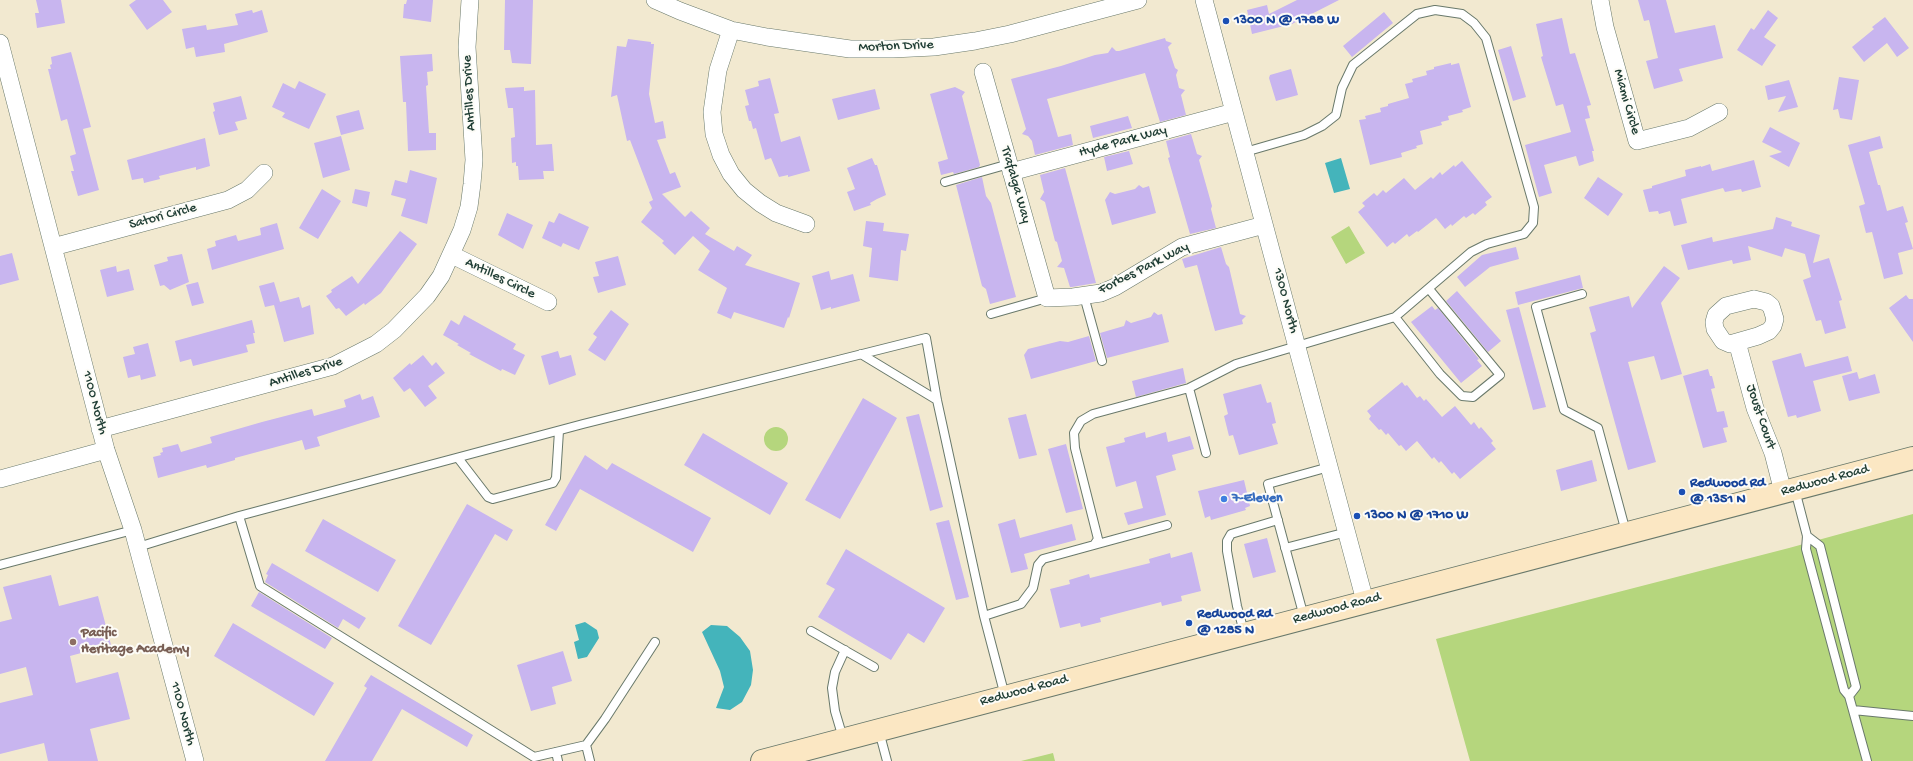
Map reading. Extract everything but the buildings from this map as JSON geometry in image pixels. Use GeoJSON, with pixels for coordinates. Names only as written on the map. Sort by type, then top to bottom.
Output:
{"type":"FeatureCollection","features":[{"type":"Feature","properties":{"kind":"main road","name":"Redwood Road"},"geometry":{"type":"LineString","coordinates":[[762,761],[1304,617],[1913,458]]}},
{"type":"Feature","properties":{"kind":"street","name":"Antilles Drive"},"geometry":{"type":"LineString","coordinates":[[100,429],[310,374],[333,366],[355,357],[376,344],[412,313],[427,296],[441,276],[452,255],[469,207],[474,160],[467,47],[470,0]]}},
{"type":"Feature","properties":{"kind":"street","name":"Morton Drive"},"geometry":{"type":"LineString","coordinates":[[655,0],[731,30],[767,37],[850,49],[934,47],[1010,34],[1097,5],[1138,0]]}},
{"type":"Feature","properties":{"kind":"street","name":"1300 North"},"geometry":{"type":"LineString","coordinates":[[1204,0],[1365,601]]}},
{"type":"Feature","properties":{"kind":"street","name":"Miami Circle"},"geometry":{"type":"LineString","coordinates":[[1600,0],[1605,27],[1637,141],[1689,128],[1719,112]]}},
{"type":"Feature","properties":{"kind":"street"},"geometry":{"type":"LineString","coordinates":[[731,30],[718,70],[712,112],[714,134],[721,155],[731,174],[744,190],[760,203],[776,212],[806,224]]}},
{"type":"Feature","properties":{"kind":"street","name":"1100 North"},"geometry":{"type":"LineString","coordinates":[[0,43],[100,429],[138,547],[194,761]]}},
{"type":"Feature","properties":{"kind":"street","name":"Trafalga Way"},"geometry":{"type":"LineString","coordinates":[[983,72],[1047,298]]}},
{"type":"Feature","properties":{"kind":"street","name":"Hyde Park Way"},"geometry":{"type":"LineString","coordinates":[[1010,168],[1234,112]]}},
{"type":"Feature","properties":{"kind":"street","name":"Satori Circle"},"geometry":{"type":"LineString","coordinates":[[53,247],[228,200],[247,190],[264,172]]}},
{"type":"Feature","properties":{"kind":"street","name":"Forbes Park Way"},"geometry":{"type":"LineString","coordinates":[[1047,298],[1084,296],[1101,293],[1182,247],[1264,225]]}},
{"type":"Feature","properties":{"kind":"street","name":"Antilles Circle"},"geometry":{"type":"LineString","coordinates":[[452,255],[548,302]]}},
{"type":"Feature","properties":{"kind":"street","name":"Joust Court"},"geometry":{"type":"LineString","coordinates":[[1738,342],[1755,408],[1789,490]]}},
{"type":"Feature","properties":{"kind":"street"},"geometry":{"type":"LineString","coordinates":[[0,479],[106,450]]}},
{"type":"Feature","properties":{"kind":"lane"},"geometry":{"type":"LineString","coordinates":[[1094,545],[1098,539],[1098,532],[1075,448],[1074,433],[1081,421],[1093,414],[1189,388],[1236,364],[1396,317],[1471,252],[1487,244],[1524,234],[1533,223],[1534,207],[1486,38],[1474,23],[1462,14],[1435,10],[1417,14],[1353,65],[1342,88],[1336,115],[1322,126],[1304,135],[1245,152]]}},
{"type":"Feature","properties":{"kind":"lane"},"geometry":{"type":"LineString","coordinates":[[945,182],[1010,168]]}},
{"type":"Feature","properties":{"kind":"lane"},"geometry":{"type":"LineString","coordinates":[[1396,317],[1445,379],[1462,396],[1473,397],[1500,375],[1429,289]]}},
{"type":"Feature","properties":{"kind":"lane"},"geometry":{"type":"LineString","coordinates":[[1582,294],[1536,307],[1564,410],[1598,428],[1627,532]]}},
{"type":"Feature","properties":{"kind":"lane"},"geometry":{"type":"LineString","coordinates":[[1084,296],[1102,361]]}},
{"type":"Feature","properties":{"kind":"lane"},"geometry":{"type":"LineString","coordinates":[[991,314],[1047,298]]}},
{"type":"Feature","properties":{"kind":"lane"},"geometry":{"type":"LineString","coordinates":[[138,547],[240,516],[559,431],[926,338],[937,400],[984,616],[1006,696]]}},
{"type":"Feature","properties":{"kind":"lane"},"geometry":{"type":"LineString","coordinates":[[861,354],[937,400]]}},
{"type":"Feature","properties":{"kind":"lane"},"geometry":{"type":"LineString","coordinates":[[1189,388],[1206,453]]}},
{"type":"Feature","properties":{"kind":"lane"},"geometry":{"type":"LineString","coordinates":[[458,458],[488,498],[493,499],[553,483],[556,478],[559,431]]}},
{"type":"Feature","properties":{"kind":"lane"},"geometry":{"type":"LineString","coordinates":[[1304,617],[1268,484],[1329,467]]}},
{"type":"Feature","properties":{"kind":"lane"},"geometry":{"type":"LineString","coordinates":[[1789,490],[1807,536],[1806,549],[1844,690],[1849,696],[1867,761]]}},
{"type":"Feature","properties":{"kind":"lane"},"geometry":{"type":"LineString","coordinates":[[240,516],[260,586],[534,757],[586,746],[655,642]]}},
{"type":"Feature","properties":{"kind":"lane"},"geometry":{"type":"LineString","coordinates":[[1245,633],[1236,599],[1227,550],[1227,541],[1231,534],[1278,520]]}},
{"type":"Feature","properties":{"kind":"lane"},"geometry":{"type":"LineString","coordinates":[[984,616],[1021,604],[1033,588],[1038,566],[1043,559],[1167,525]]}},
{"type":"Feature","properties":{"kind":"lane"},"geometry":{"type":"LineString","coordinates":[[0,565],[133,530]]}},
{"type":"Feature","properties":{"kind":"lane"},"geometry":{"type":"LineString","coordinates":[[1285,548],[1347,532]]}},
{"type":"Feature","properties":{"kind":"lane"},"geometry":{"type":"LineString","coordinates":[[1807,536],[1820,546],[1856,687],[1849,696]]}},
{"type":"Feature","properties":{"kind":"lane"},"geometry":{"type":"LineString","coordinates":[[811,631],[874,667]]}},
{"type":"Feature","properties":{"kind":"lane"},"geometry":{"type":"LineString","coordinates":[[843,739],[835,711],[832,688],[835,672],[845,650]]}},
{"type":"Feature","properties":{"kind":"lane"},"geometry":{"type":"LineString","coordinates":[[1853,710],[1913,716]]}},
{"type":"Feature","properties":{"kind":"lane"},"geometry":{"type":"LineString","coordinates":[[879,729],[887,761]]}},
{"type":"Feature","properties":{"kind":"lane"},"geometry":{"type":"LineString","coordinates":[[586,746],[590,761]]}},
{"type":"Feature","properties":{"kind":"lane"},"geometry":{"type":"LineString","coordinates":[[556,752],[558,761]]}},
{"type":"Feature","properties":{"kind":"green space"},"geometry":{"type":"Polygon","coordinates":[[[1349,226],[1365,253],[1346,264],[1331,237],[1349,226]]]}},
{"type":"Feature","properties":{"kind":"green space"},"geometry":{"type":"Polygon","coordinates":[[[776,427],[784,431],[788,439],[784,447],[776,451],[768,447],[764,439],[768,431],[776,427]]]}},
{"type":"Feature","properties":{"kind":"green space"},"geometry":{"type":"Polygon","coordinates":[[[1913,514],[1913,761],[1470,761],[1436,639],[1789,548],[1913,514]]]}},
{"type":"Feature","properties":{"kind":"green space"},"geometry":{"type":"Polygon","coordinates":[[[1053,753],[1055,761],[1021,761],[1053,753]]]}},
{"type":"Feature","properties":{"kind":"water"},"geometry":{"type":"Polygon","coordinates":[[[1341,158],[1350,189],[1334,193],[1325,163],[1341,158]]]}},
{"type":"Feature","properties":{"kind":"water"},"geometry":{"type":"Polygon","coordinates":[[[585,622],[597,630],[599,638],[587,657],[578,659],[574,642],[579,640],[575,625],[585,622]]]}},
{"type":"Feature","properties":{"kind":"water"},"geometry":{"type":"Polygon","coordinates":[[[711,625],[727,626],[740,637],[750,651],[753,670],[751,685],[742,702],[730,710],[716,708],[724,687],[720,671],[702,632],[711,625]]]}},
{"type":"Feature","properties":{"kind":"place","name":"1300 N @ 1788 W"},"geometry":{"type":"Point","coordinates":[1226,21]}},
{"type":"Feature","properties":{"kind":"place","name":"Redwood Rd @ 1351 N"},"geometry":{"type":"Point","coordinates":[1682,492]}},
{"type":"Feature","properties":{"kind":"place","name":"7-Eleven"},"geometry":{"type":"Point","coordinates":[1224,499]}},
{"type":"Feature","properties":{"kind":"place","name":"1300 N @ 1710 W"},"geometry":{"type":"Point","coordinates":[1357,516]}},
{"type":"Feature","properties":{"kind":"place","name":"Redwood Rd @ 1285 N"},"geometry":{"type":"Point","coordinates":[1189,623]}},
{"type":"Feature","properties":{"kind":"place","name":"Pacific Heritage Academy"},"geometry":{"type":"Point","coordinates":[73,642]}}]}
